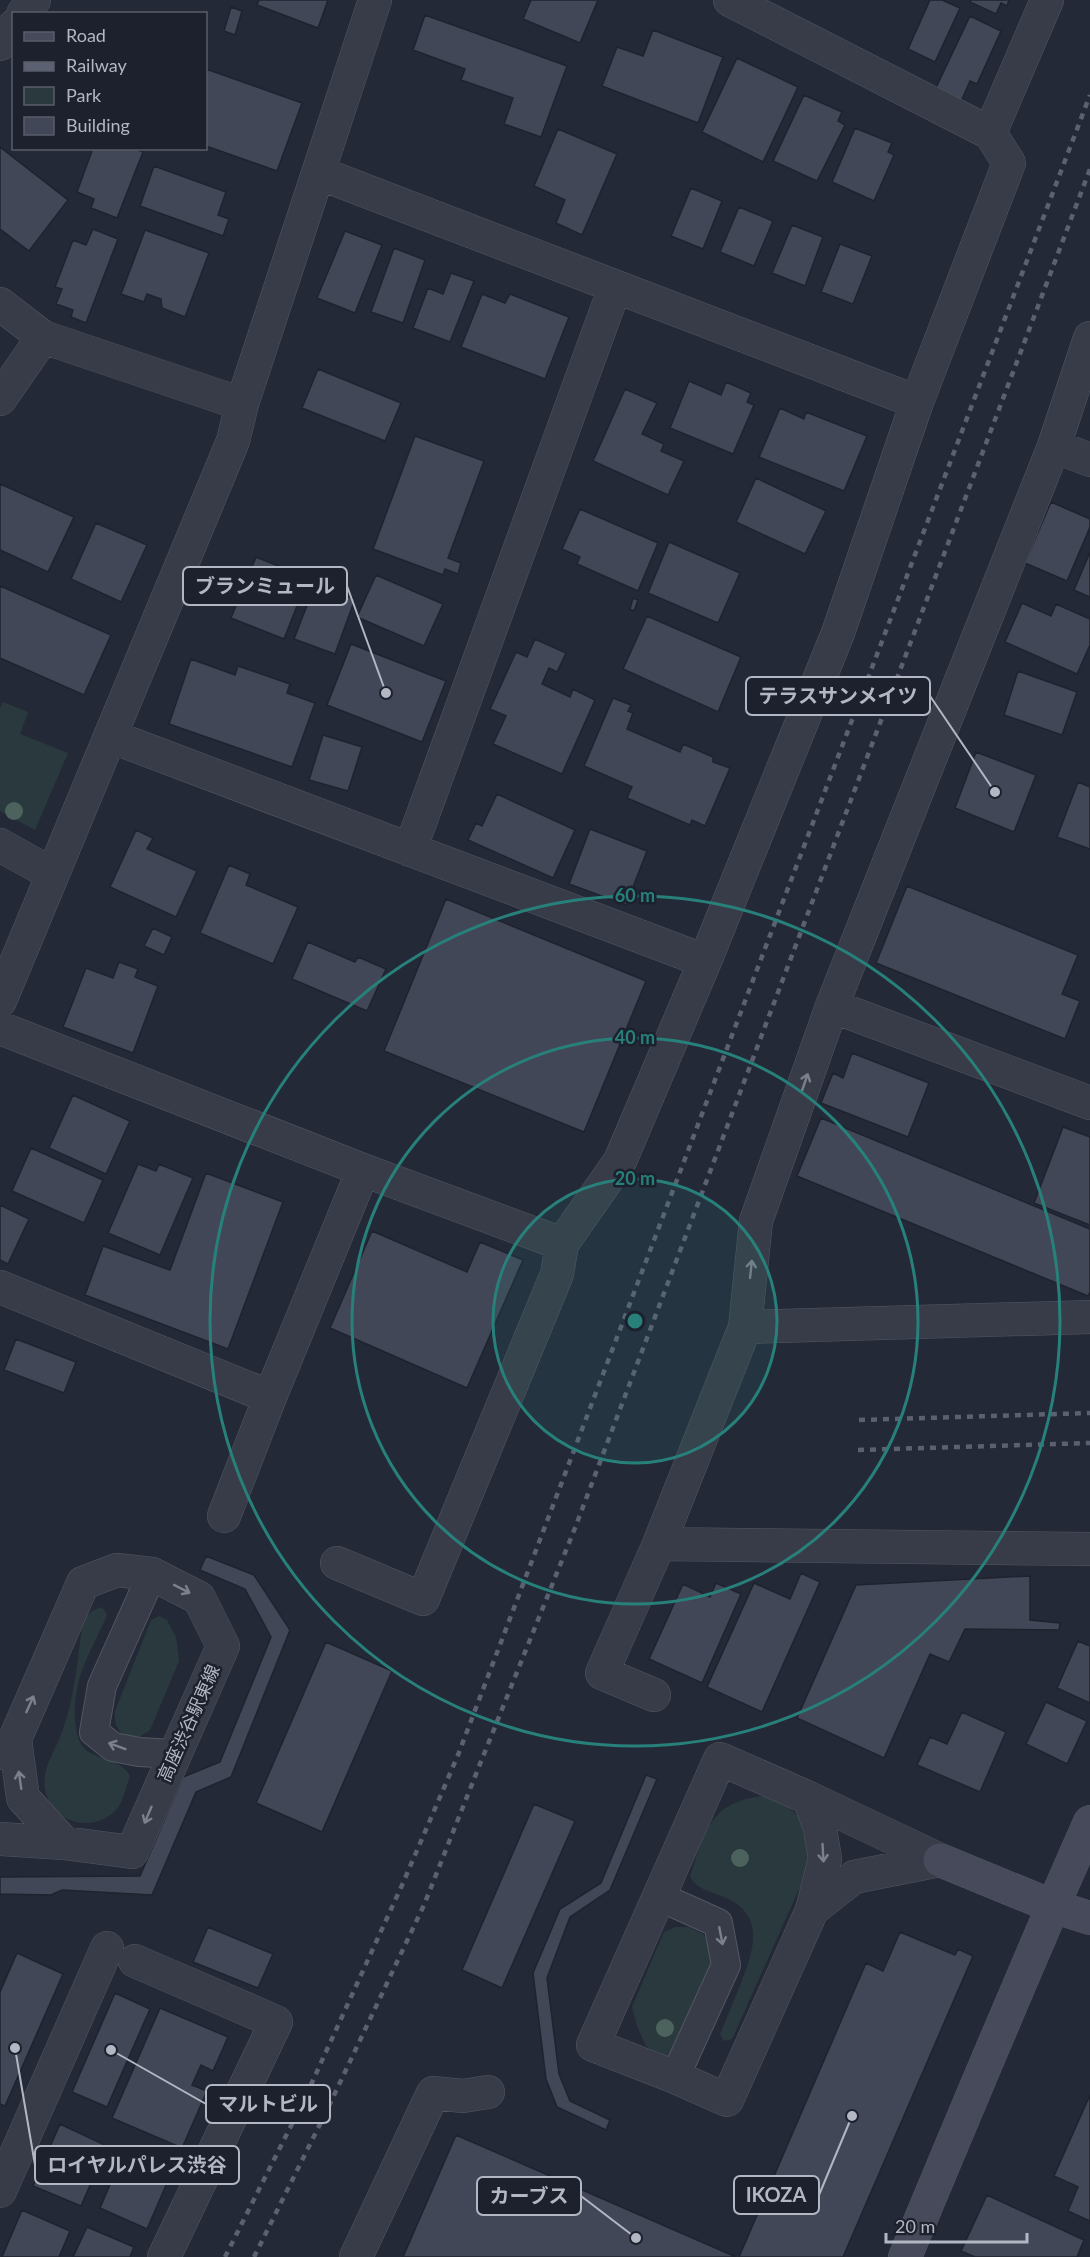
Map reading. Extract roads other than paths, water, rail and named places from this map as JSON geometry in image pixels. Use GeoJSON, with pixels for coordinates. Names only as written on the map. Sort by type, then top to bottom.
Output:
{"type":"FeatureCollection","features":[{"type":"Feature","properties":{"kind":"street"},"geometry":{"type":"LineString","coordinates":[[25,12],[34,0]]}},
{"type":"Feature","properties":{"kind":"street"},"geometry":{"type":"LineString","coordinates":[[0,1001],[232,441],[242,404],[375,0]]}},
{"type":"Feature","properties":{"kind":"street"},"geometry":{"type":"LineString","coordinates":[[337,1563],[423,1599],[557,1274],[562,1244],[620,1161],[705,961],[838,633],[917,402],[1009,163],[990,133],[730,0]]}},
{"type":"Feature","properties":{"kind":"street"},"geometry":{"type":"LineString","coordinates":[[990,133],[1047,0]]}},
{"type":"Feature","properties":{"kind":"street"},"geometry":{"type":"LineString","coordinates":[[0,44],[12,29]]}},
{"type":"Feature","properties":{"kind":"street"},"geometry":{"type":"LineString","coordinates":[[319,173],[917,402]]}},
{"type":"Feature","properties":{"kind":"street"},"geometry":{"type":"LineString","coordinates":[[410,850],[615,287]]}},
{"type":"Feature","properties":{"kind":"street"},"geometry":{"type":"LineString","coordinates":[[0,304],[43,337],[242,404]]}},
{"type":"Feature","properties":{"kind":"street"},"geometry":{"type":"LineString","coordinates":[[0,399],[43,337]]}},
{"type":"Feature","properties":{"kind":"street"},"geometry":{"type":"LineString","coordinates":[[654,1695],[602,1673],[659,1544],[745,1327],[756,1221],[832,1006],[1054,446],[1090,338]]}},
{"type":"Feature","properties":{"kind":"street"},"geometry":{"type":"LineString","coordinates":[[1054,446],[1090,460]]}},
{"type":"Feature","properties":{"kind":"street"},"geometry":{"type":"LineString","coordinates":[[110,736],[705,961]]}},
{"type":"Feature","properties":{"kind":"street"},"geometry":{"type":"LineString","coordinates":[[0,845],[52,874]]}},
{"type":"Feature","properties":{"kind":"street"},"geometry":{"type":"LineString","coordinates":[[832,1006],[1089,1098]]}},
{"type":"Feature","properties":{"kind":"street"},"geometry":{"type":"LineString","coordinates":[[0,1028],[363,1170],[562,1244]]}},
{"type":"Feature","properties":{"kind":"street"},"geometry":{"type":"LineString","coordinates":[[224,1516],[363,1170]]}},
{"type":"Feature","properties":{"kind":"street"},"geometry":{"type":"LineString","coordinates":[[0,1287],[270,1397]]}},
{"type":"Feature","properties":{"kind":"street"},"geometry":{"type":"LineString","coordinates":[[745,1327],[1090,1317]]}},
{"type":"Feature","properties":{"kind":"street"},"geometry":{"type":"LineString","coordinates":[[659,1544],[1090,1549]]}},
{"type":"Feature","properties":{"kind":"street","name":"高座渋谷駅東線"},"geometry":{"type":"LineString","coordinates":[[0,1839],[64,1843],[132,1852],[223,1646],[199,1598],[152,1575],[117,1570],[83,1583],[7,1746]]}},
{"type":"Feature","properties":{"kind":"street"},"geometry":{"type":"LineString","coordinates":[[7,1746],[23,1798],[64,1843]]}},
{"type":"Feature","properties":{"kind":"street"},"geometry":{"type":"LineString","coordinates":[[809,1798],[820,1828],[825,1859],[812,1910],[727,2100],[593,2044],[720,1760],[809,1798],[940,1860],[1052,1906],[1090,1918]]}},
{"type":"Feature","properties":{"kind":"street"},"geometry":{"type":"LineString","coordinates":[[905,2257],[1011,2001],[1032,1959],[1052,1906],[1090,1822]]}},
{"type":"Feature","properties":{"kind":"street"},"geometry":{"type":"LineString","coordinates":[[812,1910],[854,1877],[940,1860]]}},
{"type":"Feature","properties":{"kind":"street"},"geometry":{"type":"LineString","coordinates":[[2,2184],[121,1955],[276,2022],[164,2257]]}},
{"type":"Feature","properties":{"kind":"street"},"geometry":{"type":"LineString","coordinates":[[356,2257],[433,2094],[463,2096],[488,2092]]}},
{"type":"Feature","properties":{"kind":"lane"},"geometry":{"type":"LineString","coordinates":[[152,1575],[102,1686],[94,1732],[113,1747],[139,1752],[174,1754]]}},
{"type":"Feature","properties":{"kind":"lane"},"geometry":{"type":"LineString","coordinates":[[658,1896],[718,1923],[726,1965],[675,2077]]}},
{"type":"Feature","properties":{"kind":"railway"},"geometry":{"type":"LineString","coordinates":[[225,2257],[304,2100],[403,1883],[458,1755],[1090,95]]}},
{"type":"Feature","properties":{"kind":"railway"},"geometry":{"type":"LineString","coordinates":[[254,2257],[327,2110],[424,1905],[575,1528],[1090,169]]}},
{"type":"Feature","properties":{"kind":"railway"},"geometry":{"type":"LineString","coordinates":[[859,1420],[1090,1413]]}},
{"type":"Feature","properties":{"kind":"railway"},"geometry":{"type":"LineString","coordinates":[[858,1450],[1090,1443]]}},
{"type":"Feature","properties":{"kind":"place","name":"ブランミュール"},"geometry":{"type":"Point","coordinates":[386,693]}},
{"type":"Feature","properties":{"kind":"place","name":"テラスサンメイツ"},"geometry":{"type":"Point","coordinates":[995,792]}},
{"type":"Feature","properties":{"kind":"place","name":"ロイヤルパレス渋谷"},"geometry":{"type":"Point","coordinates":[15,2048]}},
{"type":"Feature","properties":{"kind":"place","name":"マルトビル"},"geometry":{"type":"Point","coordinates":[111,2050]}},
{"type":"Feature","properties":{"kind":"place","name":"IKOZA"},"geometry":{"type":"Point","coordinates":[852,2116]}},
{"type":"Feature","properties":{"kind":"place","name":"カーブス"},"geometry":{"type":"Point","coordinates":[636,2238]}}]}
